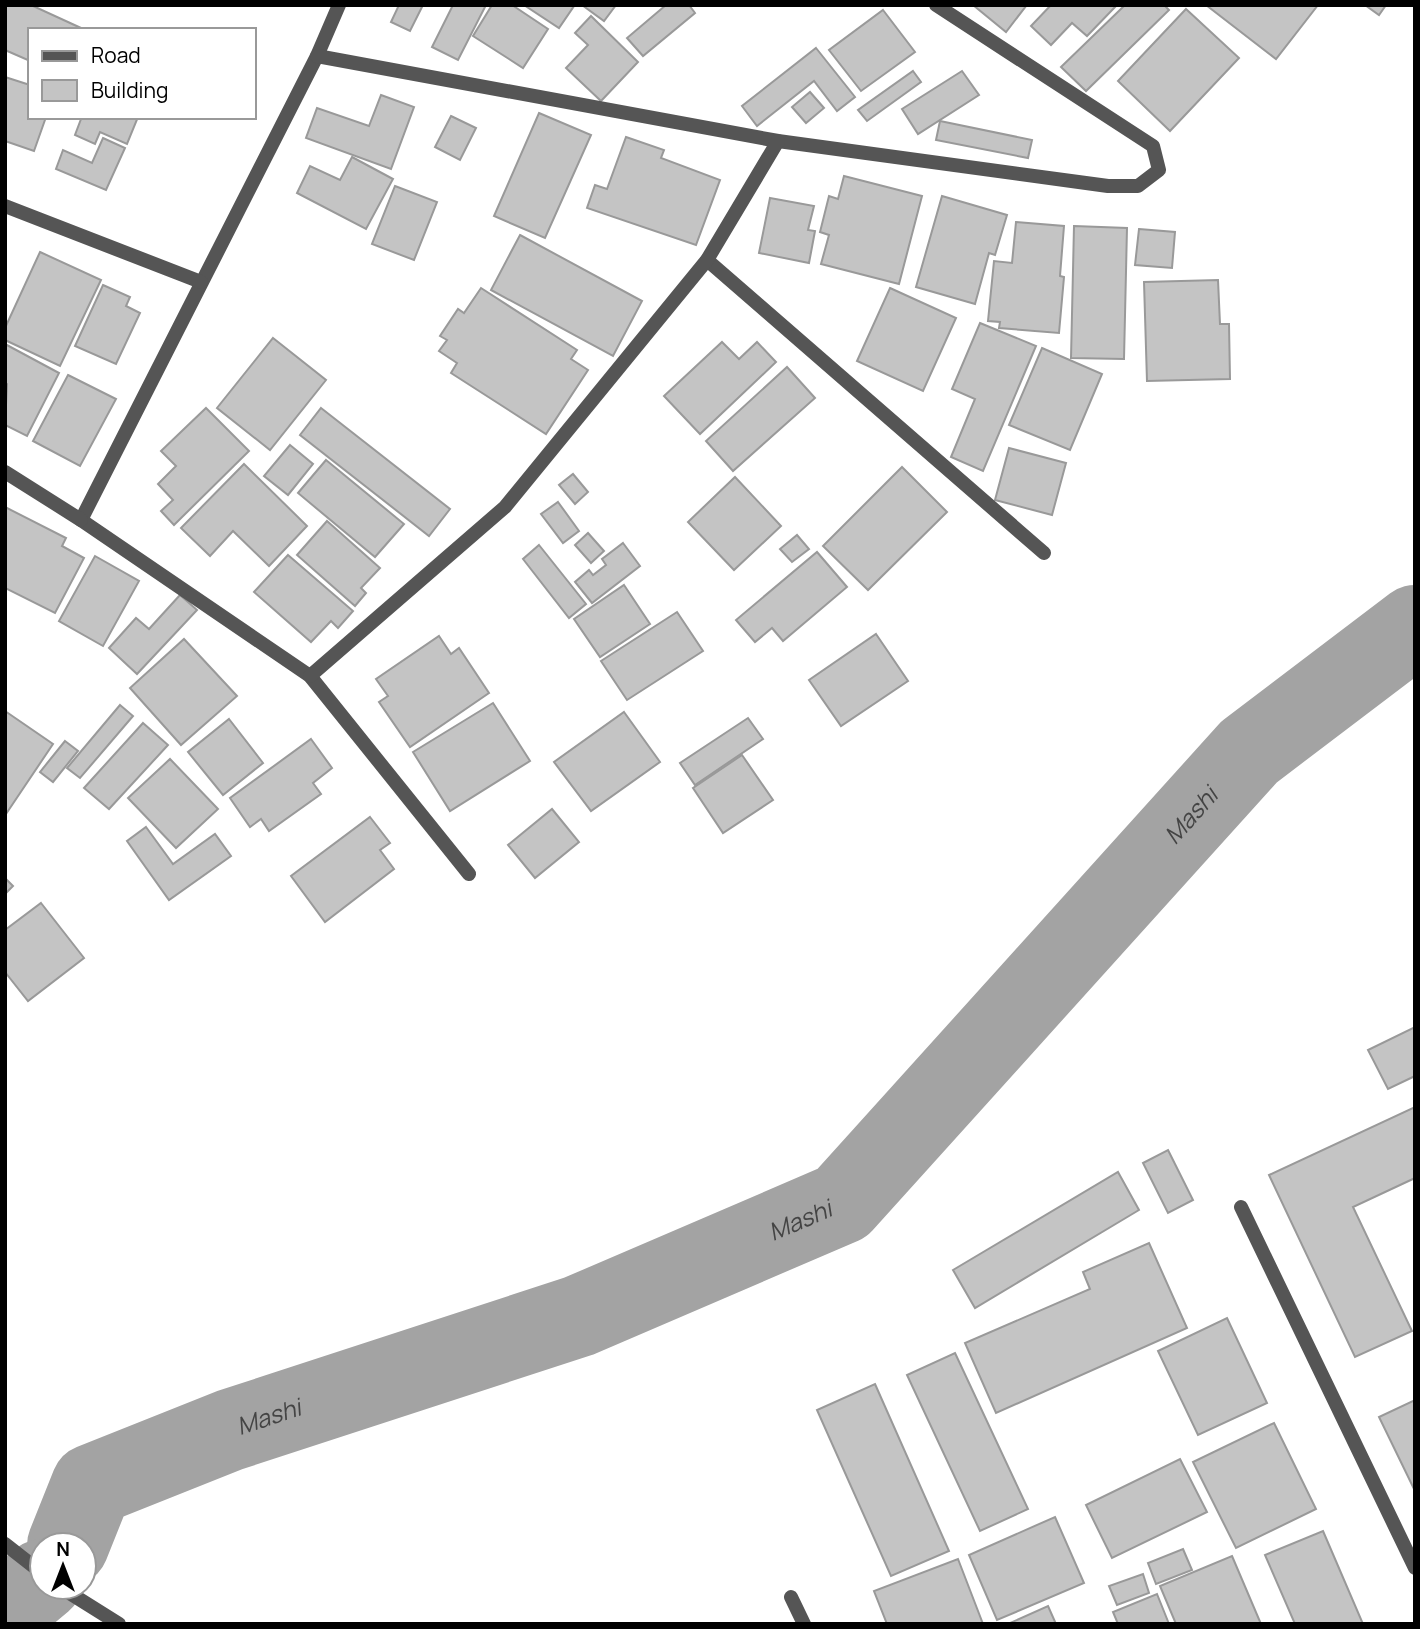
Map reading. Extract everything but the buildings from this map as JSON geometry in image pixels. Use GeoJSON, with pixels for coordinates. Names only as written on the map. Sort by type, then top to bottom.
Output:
{"type":"FeatureCollection","features":[{"type":"Feature","properties":{"kind":"street"},"geometry":{"type":"LineString","coordinates":[[81,520],[317,56],[339,5]]}},
{"type":"Feature","properties":{"kind":"street"},"geometry":{"type":"LineString","coordinates":[[317,56],[778,141],[1108,186],[1138,186],[1159,170],[1153,146],[936,5]]}},
{"type":"Feature","properties":{"kind":"street"},"geometry":{"type":"LineString","coordinates":[[310,676],[505,507],[707,260],[778,141]]}},
{"type":"Feature","properties":{"kind":"street"},"geometry":{"type":"LineString","coordinates":[[5,206],[201,282]]}},
{"type":"Feature","properties":{"kind":"street"},"geometry":{"type":"LineString","coordinates":[[707,260],[1044,553]]}},
{"type":"Feature","properties":{"kind":"street"},"geometry":{"type":"LineString","coordinates":[[5,472],[81,520],[310,676],[470,874]]}},
{"type":"Feature","properties":{"kind":"street"},"geometry":{"type":"LineString","coordinates":[[1241,1207],[1415,1568]]}},
{"type":"Feature","properties":{"kind":"street"},"geometry":{"type":"LineString","coordinates":[[5,1544],[28,1562]]}},
{"type":"Feature","properties":{"kind":"street"},"geometry":{"type":"LineString","coordinates":[[791,1597],[804,1624]]}},
{"type":"Feature","properties":{"kind":"street"},"geometry":{"type":"LineString","coordinates":[[82,1601],[120,1624]]}},
{"type":"Feature","properties":{"kind":"waterway","name":"Mashi"},"geometry":{"type":"LineString","coordinates":[[74,1531],[92,1485],[230,1430],[579,1316],[842,1203],[1249,752],[1415,626]]}},
{"type":"Feature","properties":{"kind":"waterway","name":"Mashi"},"geometry":{"type":"LineString","coordinates":[[5,1611],[28,1592]]}}]}
